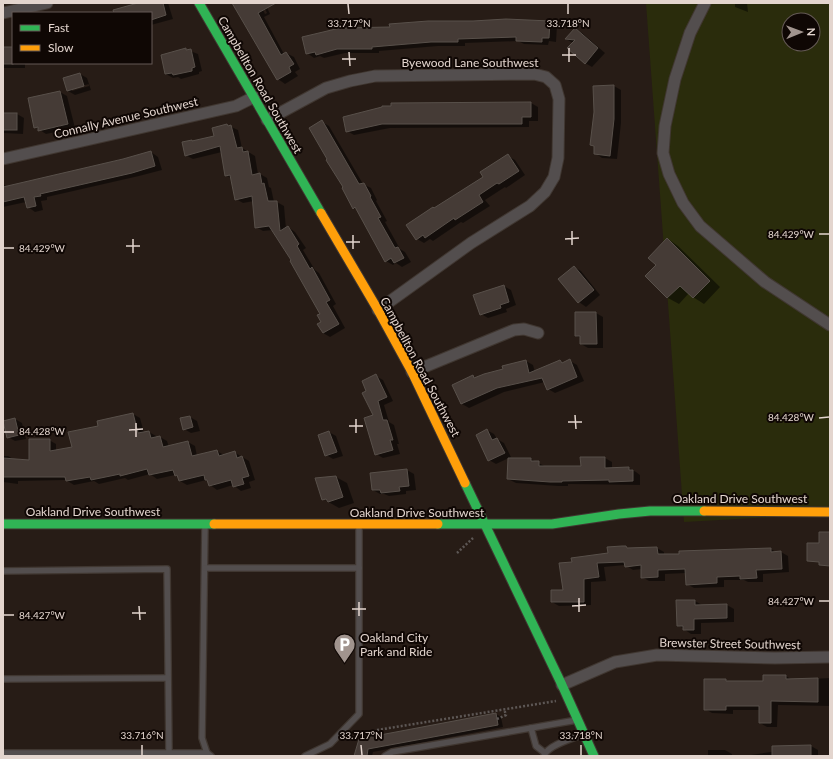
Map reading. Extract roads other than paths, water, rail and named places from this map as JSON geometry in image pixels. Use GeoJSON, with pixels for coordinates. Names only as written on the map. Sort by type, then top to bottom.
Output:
{"type":"FeatureCollection","features":[{"type":"Feature","properties":{"kind":"main road","name":"Campbellton Road Southwest"},"geometry":{"type":"LineString","coordinates":[[199,3],[378,310],[412,372],[569,699],[594,756]]}},
{"type":"Feature","properties":{"kind":"main road","name":"Oakland Drive Southwest"},"geometry":{"type":"LineString","coordinates":[[3,524],[486,525],[552,524],[650,511],[830,512]]}},
{"type":"Feature","properties":{"kind":"street"},"geometry":{"type":"LineString","coordinates":[[3,13],[47,3]]}},
{"type":"Feature","properties":{"kind":"street"},"geometry":{"type":"LineString","coordinates":[[705,3],[690,32],[670,99],[665,126],[664,153],[669,174],[683,203],[700,226],[765,282],[830,325]]}},
{"type":"Feature","properties":{"kind":"street","name":"Byewood Lane Southwest"},"geometry":{"type":"LineString","coordinates":[[267,120],[326,88],[375,76],[534,74],[546,77],[555,85],[559,99],[558,158],[554,177],[545,192],[530,206],[471,243],[378,310]]}},
{"type":"Feature","properties":{"kind":"street","name":"Connally Avenue Southwest"},"geometry":{"type":"LineString","coordinates":[[3,159],[236,106],[254,97]]}},
{"type":"Feature","properties":{"kind":"street"},"geometry":{"type":"LineString","coordinates":[[412,372],[514,330],[524,329],[538,333]]}},
{"type":"Feature","properties":{"kind":"street","name":"Brewster Street Southwest"},"geometry":{"type":"LineString","coordinates":[[562,685],[615,662],[657,655],[775,658],[830,657]]}},
{"type":"Feature","properties":{"kind":"lane"},"geometry":{"type":"LineString","coordinates":[[3,753],[169,753],[209,755],[202,738],[205,524]]}},
{"type":"Feature","properties":{"kind":"lane"},"geometry":{"type":"LineString","coordinates":[[306,756],[330,744],[359,714],[359,524]]}},
{"type":"Feature","properties":{"kind":"lane"},"geometry":{"type":"LineString","coordinates":[[204,568],[359,568]]}},
{"type":"Feature","properties":{"kind":"lane"},"geometry":{"type":"LineString","coordinates":[[3,571],[167,570],[169,753]]}},
{"type":"Feature","properties":{"kind":"lane"},"geometry":{"type":"LineString","coordinates":[[3,679],[167,678]]}},
{"type":"Feature","properties":{"kind":"lane"},"geometry":{"type":"LineString","coordinates":[[387,755],[578,720]]}},
{"type":"Feature","properties":{"kind":"lane"},"geometry":{"type":"LineString","coordinates":[[531,728],[536,746],[544,754],[552,747],[584,734]]}},
{"type":"Feature","properties":{"kind":"lane"},"geometry":{"type":"LineString","coordinates":[[387,755],[398,756]]}},
{"type":"Feature","properties":{"kind":"place","name":"Oakland City Park and Ride"},"geometry":{"type":"Point","coordinates":[344,664]}}]}
